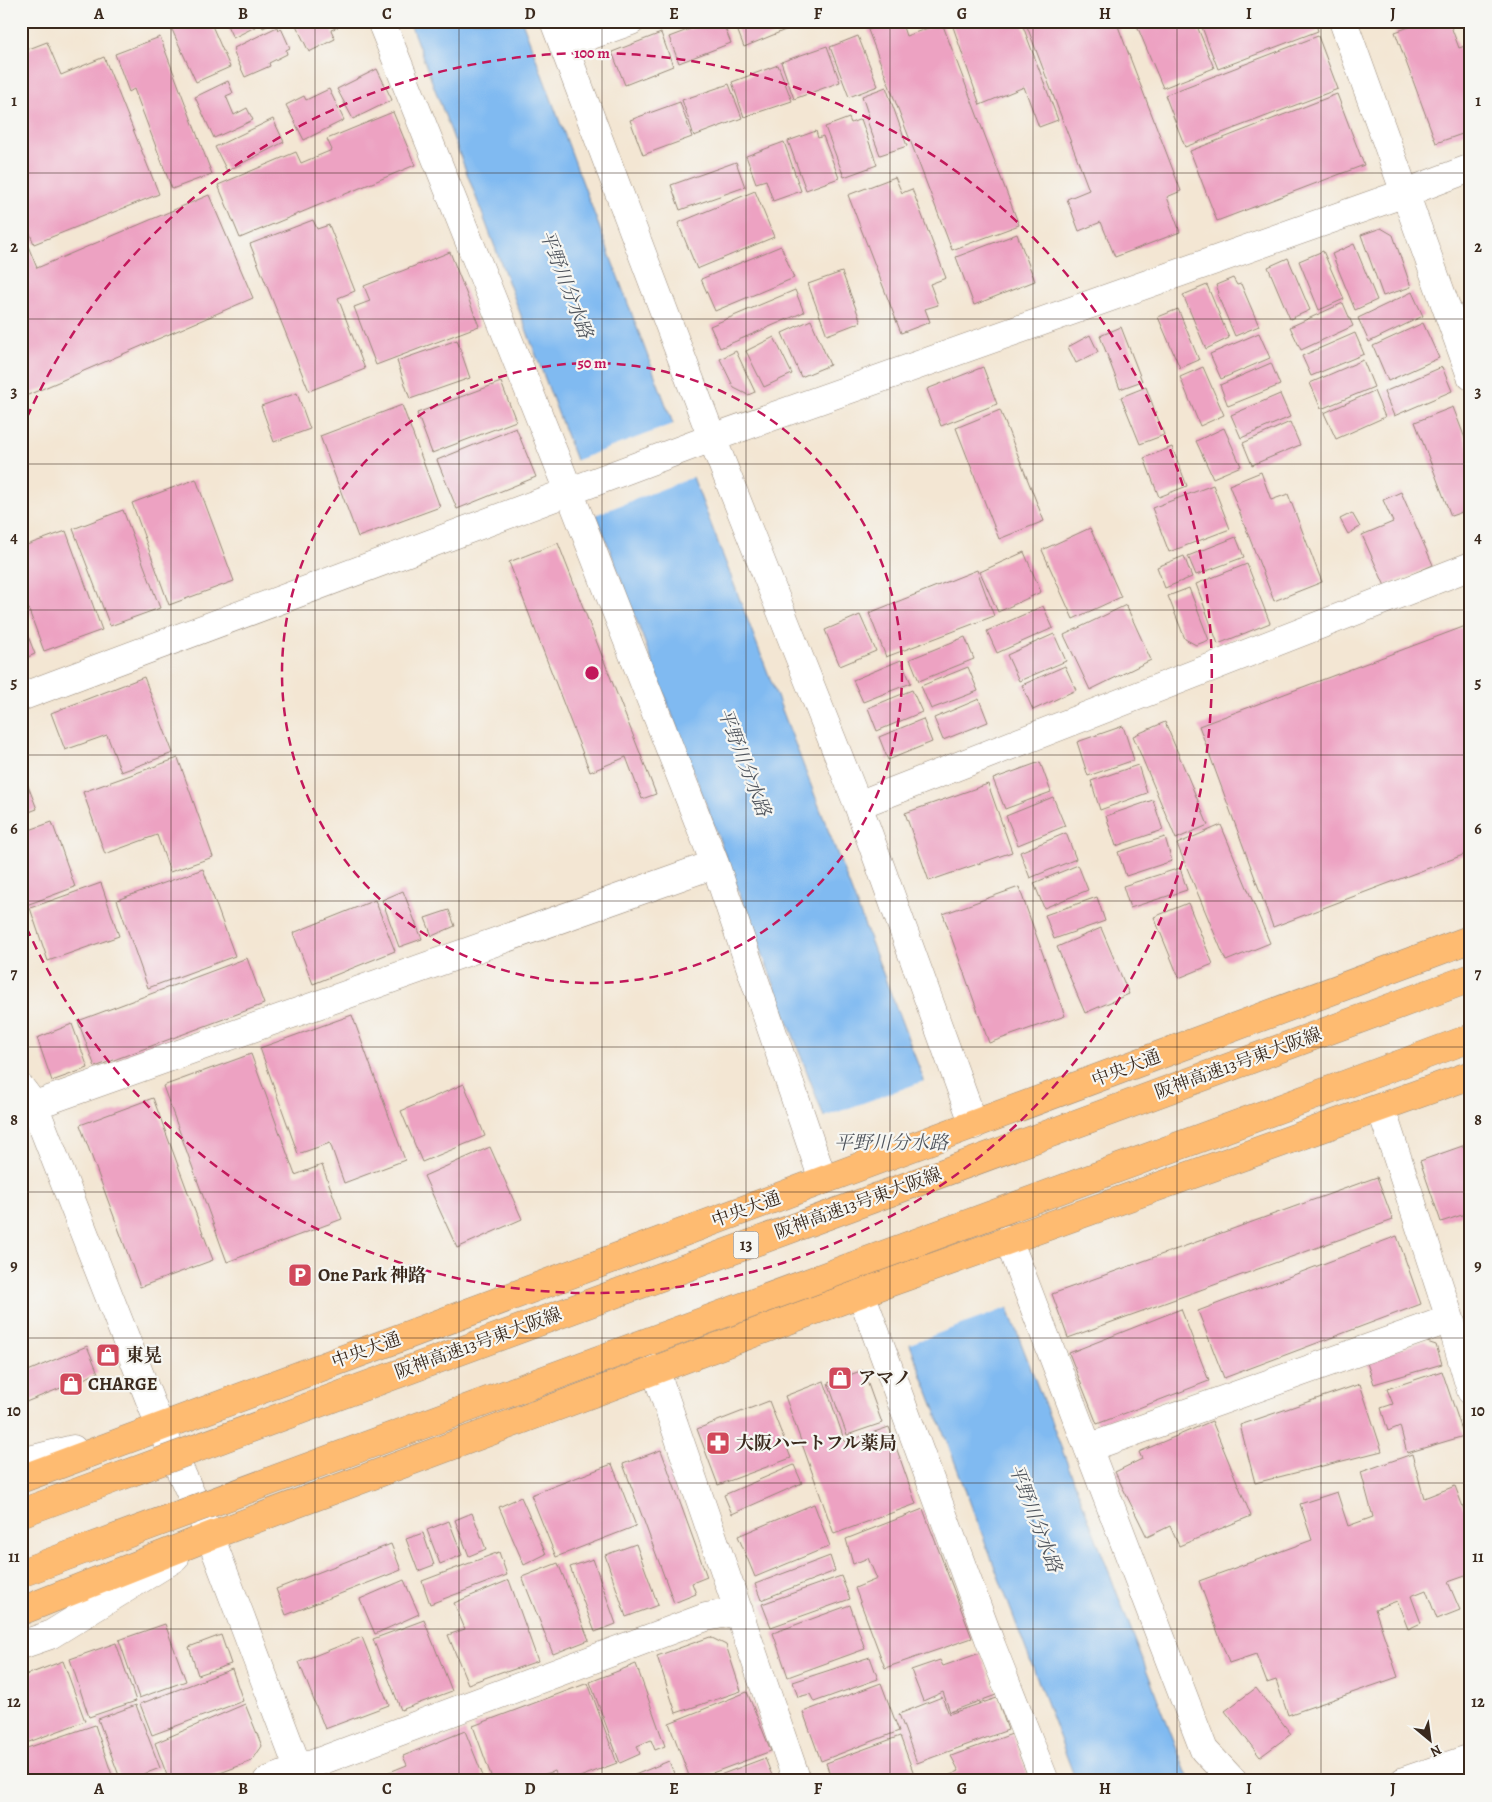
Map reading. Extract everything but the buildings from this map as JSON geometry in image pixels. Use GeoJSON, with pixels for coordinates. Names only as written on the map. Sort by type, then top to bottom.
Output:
{"type":"FeatureCollection","features":[{"type":"Feature","properties":{"kind":"main road","name":"中央大通"},"geometry":{"type":"LineString","coordinates":[[21,1479],[1471,939]]}},
{"type":"Feature","properties":{"kind":"main road","name":"阪神高速13号東大阪線"},"geometry":{"type":"LineString","coordinates":[[21,1513],[1471,978]]}},
{"type":"Feature","properties":{"kind":"main road"},"geometry":{"type":"LineString","coordinates":[[21,1573],[1471,1038]]}},
{"type":"Feature","properties":{"kind":"main road"},"geometry":{"type":"LineString","coordinates":[[21,1611],[210,1536],[998,1242],[1471,1076]]}},
{"type":"Feature","properties":{"kind":"street"},"geometry":{"type":"LineString","coordinates":[[381,21],[575,489],[832,1177]]}},
{"type":"Feature","properties":{"kind":"street"},"geometry":{"type":"LineString","coordinates":[[631,21],[559,33],[701,442],[858,805],[974,1125]]}},
{"type":"Feature","properties":{"kind":"street"},"geometry":{"type":"LineString","coordinates":[[1344,21],[1471,376]]}},
{"type":"Feature","properties":{"kind":"street"},"geometry":{"type":"LineString","coordinates":[[21,697],[701,442],[1471,168]]}},
{"type":"Feature","properties":{"kind":"street"},"geometry":{"type":"LineString","coordinates":[[858,805],[1471,566]]}},
{"type":"Feature","properties":{"kind":"street"},"geometry":{"type":"LineString","coordinates":[[301,1775],[210,1536],[160,1426],[25,1101],[715,864]]}},
{"type":"Feature","properties":{"kind":"street"},"geometry":{"type":"LineString","coordinates":[[1381,1108],[1450,1318],[1471,1391]]}},
{"type":"Feature","properties":{"kind":"street"},"geometry":{"type":"LineString","coordinates":[[998,1242],[1088,1448],[1204,1750],[1233,1781]]}},
{"type":"Feature","properties":{"kind":"street"},"geometry":{"type":"LineString","coordinates":[[872,1289],[992,1647],[1045,1781]]}},
{"type":"Feature","properties":{"kind":"street"},"geometry":{"type":"LineString","coordinates":[[1088,1448],[1450,1318]]}},
{"type":"Feature","properties":{"kind":"street"},"geometry":{"type":"LineString","coordinates":[[655,1369],[797,1781]]}},
{"type":"Feature","properties":{"kind":"street"},"geometry":{"type":"LineString","coordinates":[[21,1462],[160,1426]]}},
{"type":"Feature","properties":{"kind":"street"},"geometry":{"type":"LineString","coordinates":[[21,1645],[50,1635],[210,1536]]}},
{"type":"Feature","properties":{"kind":"street"},"geometry":{"type":"LineString","coordinates":[[267,1781],[301,1775],[706,1617],[738,1611]]}},
{"type":"Feature","properties":{"kind":"street"},"geometry":{"type":"LineString","coordinates":[[1404,1781],[1471,1758]]}},
{"type":"Feature","properties":{"kind":"water","name":"平野川分水路"},"geometry":{"type":"Polygon","coordinates":[[[409,21],[522,21],[699,493],[940,1122],[1010,1314],[1190,1781],[1076,1781],[409,21]]]}},
{"type":"Feature","properties":{"kind":"pier"},"geometry":{"type":"Polygon","coordinates":[[[676,423],[696,476],[595,515],[574,461],[676,423]]]}},
{"type":"Feature","properties":{"kind":"pier"},"geometry":{"type":"Polygon","coordinates":[[[927,1080],[1010,1307],[907,1345],[821,1118],[927,1080]]]}},
{"type":"Feature","properties":{"kind":"place","name":"One Park 神路"},"geometry":{"type":"Point","coordinates":[300,1275]}},
{"type":"Feature","properties":{"kind":"place","name":"東晃"},"geometry":{"type":"Point","coordinates":[108,1355]}},
{"type":"Feature","properties":{"kind":"place","name":"アマノ"},"geometry":{"type":"Point","coordinates":[840,1378]}},
{"type":"Feature","properties":{"kind":"place","name":"CHARGE"},"geometry":{"type":"Point","coordinates":[71,1384]}},
{"type":"Feature","properties":{"kind":"place","name":"大阪ハートフル薬局"},"geometry":{"type":"Point","coordinates":[718,1443]}}]}
